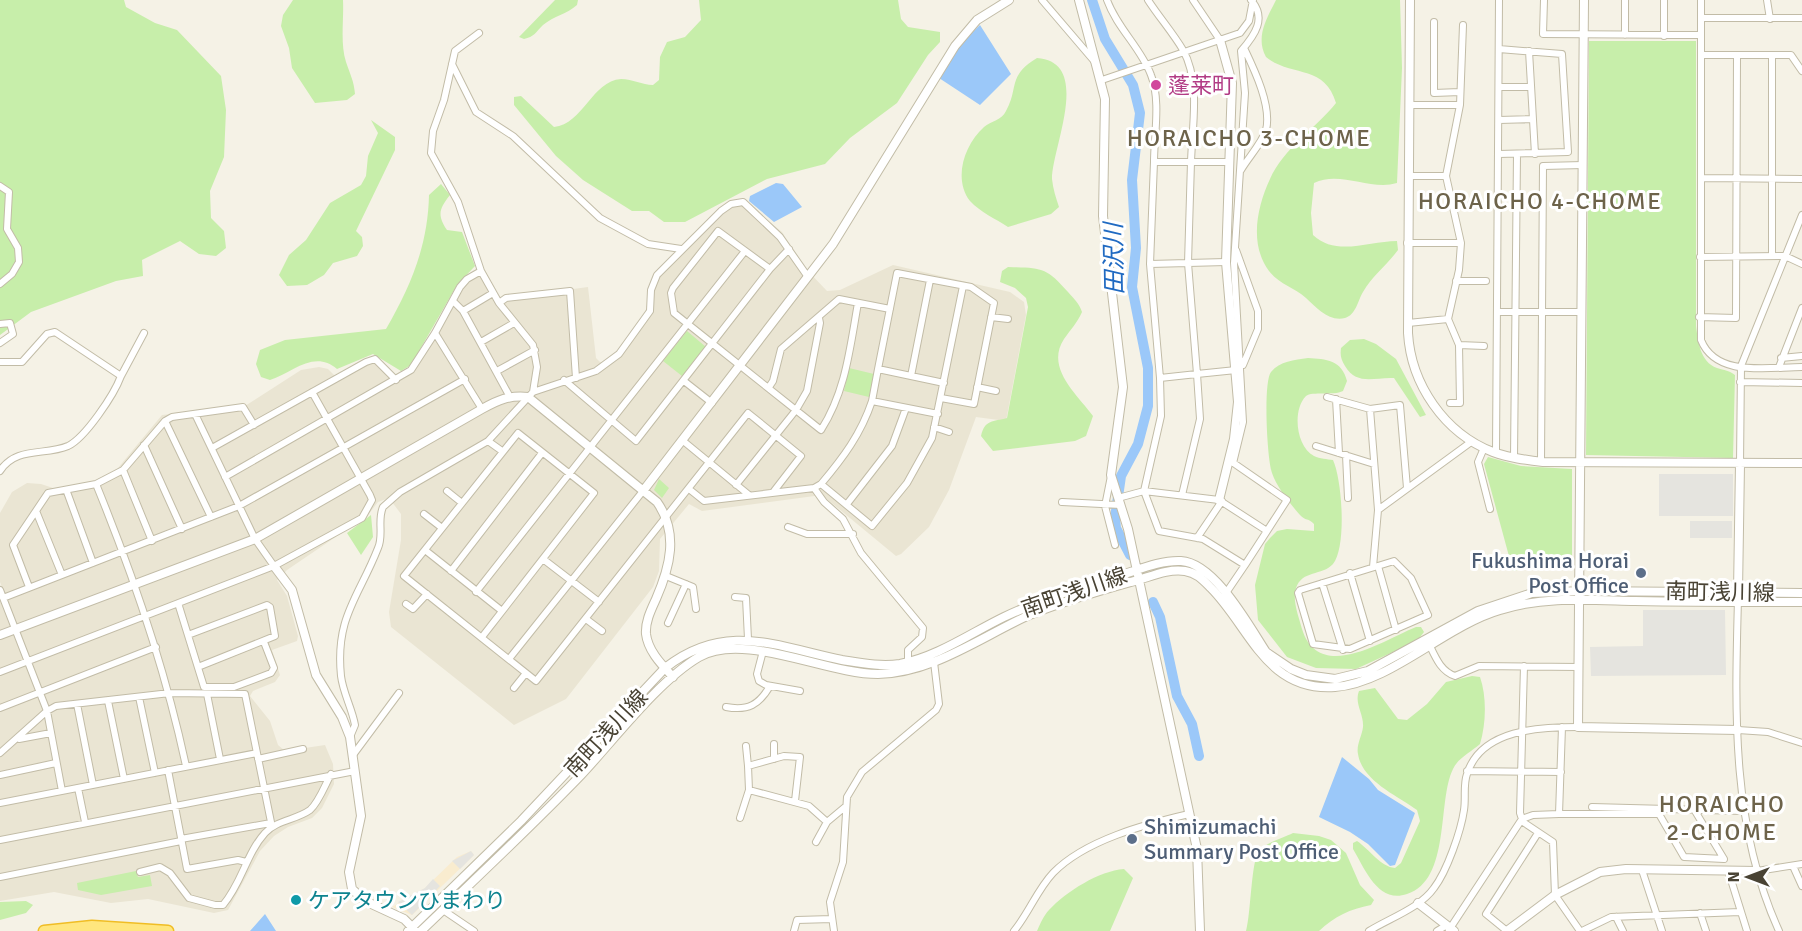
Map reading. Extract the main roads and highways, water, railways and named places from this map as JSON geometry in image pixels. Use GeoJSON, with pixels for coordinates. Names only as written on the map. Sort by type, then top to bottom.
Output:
{"type":"FeatureCollection","features":[{"type":"Feature","properties":{"kind":"highway"},"geometry":{"type":"LineString","coordinates":[[44,931],[92,926],[168,931]]}},
{"type":"Feature","properties":{"kind":"water"},"geometry":{"type":"Polygon","coordinates":[[[980,25],[1011,74],[980,105],[939,78],[960,44],[980,25]]]}},
{"type":"Feature","properties":{"kind":"water"},"geometry":{"type":"Polygon","coordinates":[[[776,183],[783,184],[802,207],[774,222],[749,201],[750,196],[776,183]]]}},
{"type":"Feature","properties":{"kind":"water"},"geometry":{"type":"Polygon","coordinates":[[[1342,757],[1369,779],[1378,790],[1415,813],[1395,865],[1390,866],[1368,844],[1350,832],[1319,817],[1342,757]]]}},
{"type":"Feature","properties":{"kind":"water"},"geometry":{"type":"Polygon","coordinates":[[[265,914],[276,931],[250,931],[265,914]]]}},
{"type":"Feature","properties":{"kind":"waterway","name":"田沢川"},"geometry":{"type":"LineString","coordinates":[[1092,0],[1105,39],[1133,85],[1140,113],[1132,180],[1136,248],[1132,287],[1148,368],[1148,406],[1138,444],[1121,476],[1115,518],[1116,528],[1130,555]]}},
{"type":"Feature","properties":{"kind":"waterway","name":"田沢川"},"geometry":{"type":"LineString","coordinates":[[1153,602],[1160,617],[1177,696],[1192,724],[1199,756]]}},
{"type":"Feature","properties":{"kind":"place","name":"蓬莱町"},"geometry":{"type":"Point","coordinates":[1156,85]}},
{"type":"Feature","properties":{"kind":"place","name":"Fukushima Horai Post Office"},"geometry":{"type":"Point","coordinates":[1641,573]}},
{"type":"Feature","properties":{"kind":"place","name":"Shimizumachi Summary Post Office"},"geometry":{"type":"Point","coordinates":[1132,839]}},
{"type":"Feature","properties":{"kind":"place","name":"ケアタウンひまわり"},"geometry":{"type":"Point","coordinates":[296,900]}},
{"type":"Feature","properties":{"kind":"district","name":"HORAICHO 3-CHOME"},"geometry":{"type":"Point","coordinates":[1249,138]}},
{"type":"Feature","properties":{"kind":"district","name":"HORAICHO 4-CHOME"},"geometry":{"type":"Point","coordinates":[1540,201]}},
{"type":"Feature","properties":{"kind":"district","name":"HORAICHO 2-CHOME"},"geometry":{"type":"Point","coordinates":[1722,818]}}]}
